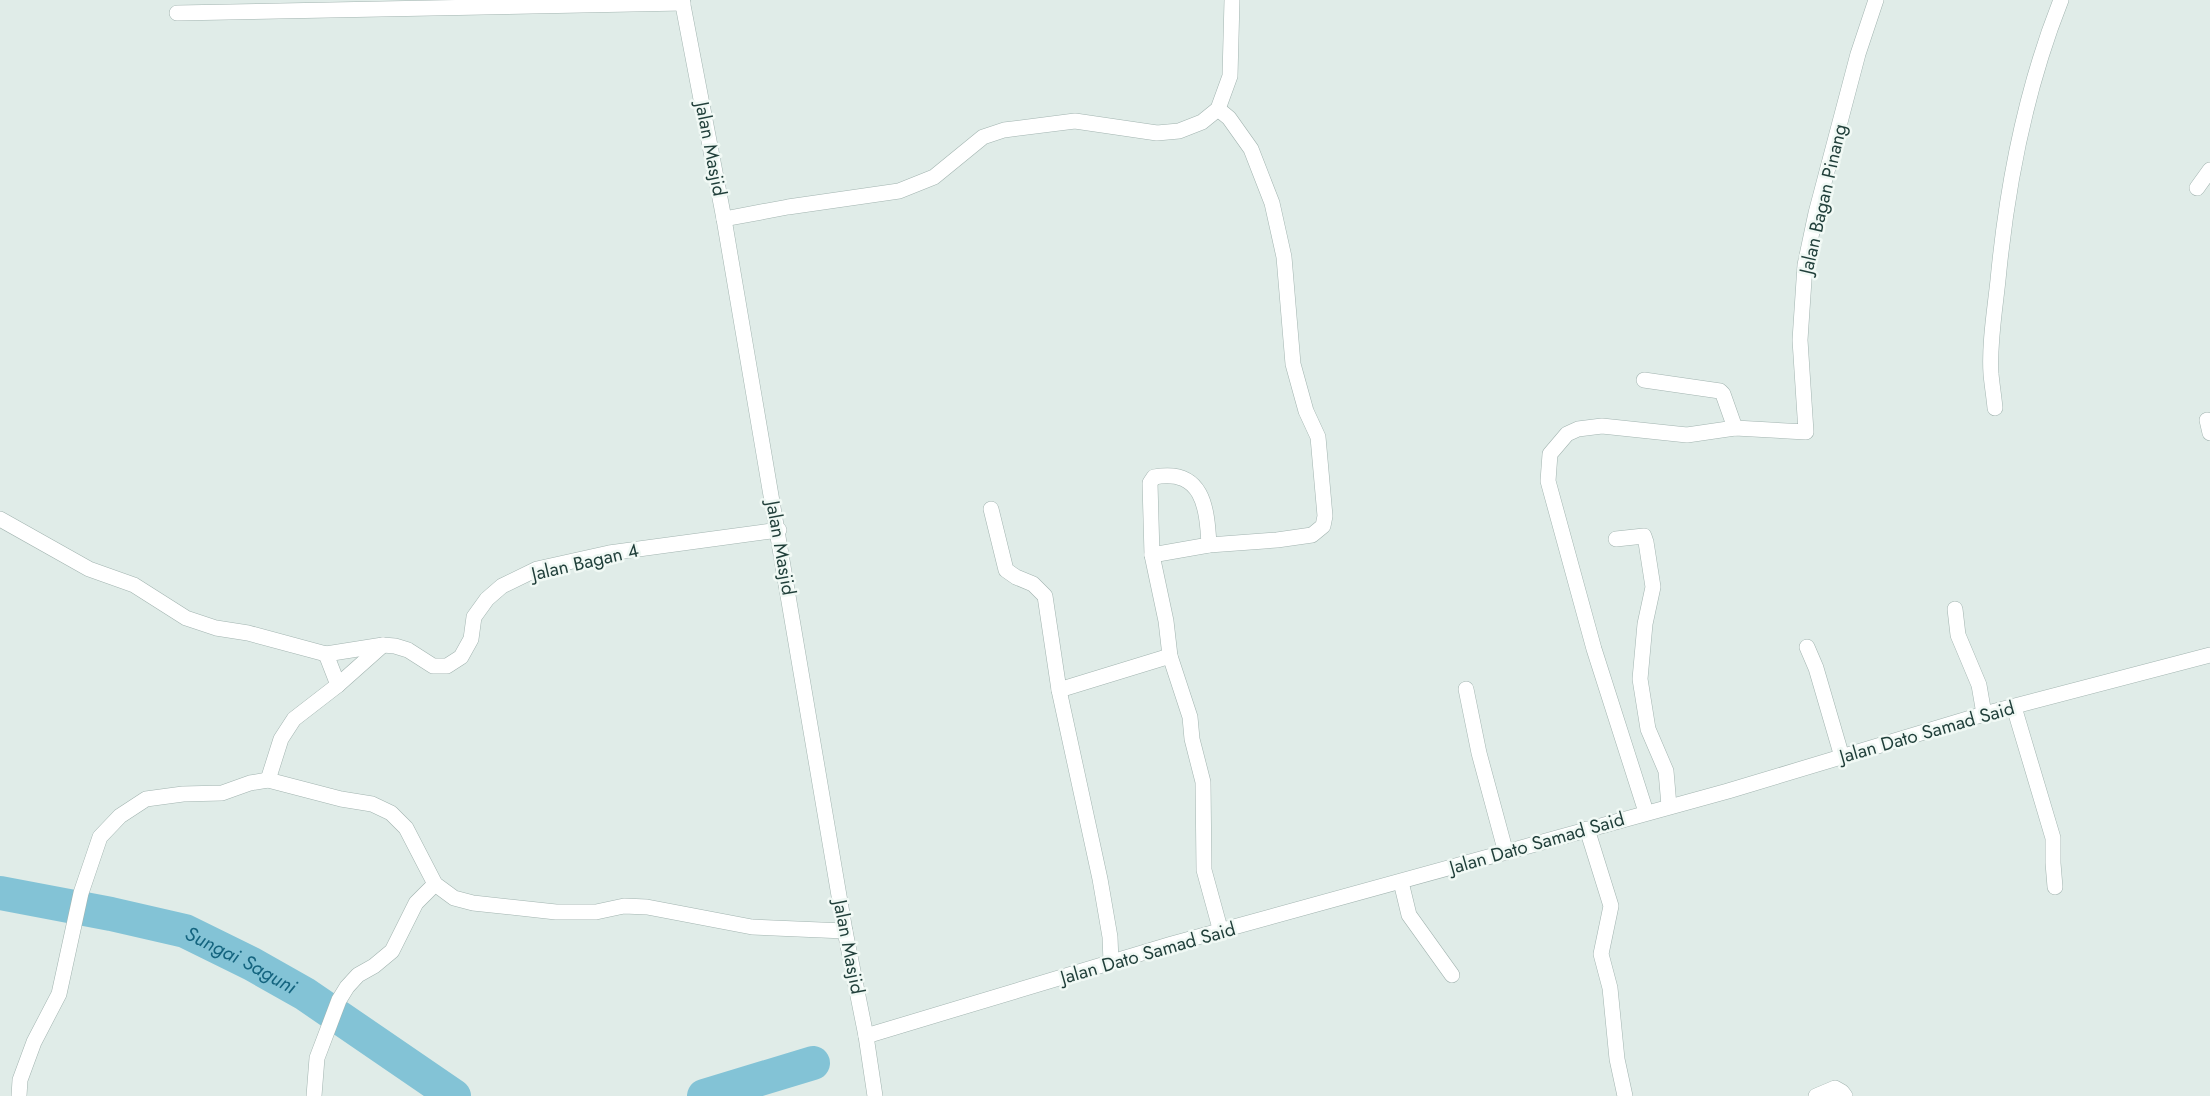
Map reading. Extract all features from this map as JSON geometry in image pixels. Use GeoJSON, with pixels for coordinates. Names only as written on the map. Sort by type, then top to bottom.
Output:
{"type":"FeatureCollection","features":[{"type":"Feature","properties":{"kind":"street"},"geometry":{"type":"LineString","coordinates":[[724,219],[788,207],[899,191],[934,177],[984,137],[1004,130],[1075,121],[1157,133],[1172,131],[1202,122],[1218,108],[1230,76],[1232,0]]}},
{"type":"Feature","properties":{"kind":"street","name":"Jalan Bagan Pinang"},"geometry":{"type":"LineString","coordinates":[[1735,428],[1806,432],[1800,340],[1805,265],[1816,213],[1858,54],[1876,0]]}},
{"type":"Feature","properties":{"kind":"street"},"geometry":{"type":"LineString","coordinates":[[1995,408],[1991,372],[1995,311],[2002,241],[2011,184],[2027,110],[2045,44],[2061,0]]}},
{"type":"Feature","properties":{"kind":"street"},"geometry":{"type":"LineString","coordinates":[[177,13],[683,1]]}},
{"type":"Feature","properties":{"kind":"street","name":"Jalan Masjid"},"geometry":{"type":"LineString","coordinates":[[683,1],[779,530],[845,931],[866,1036],[875,1096]]}},
{"type":"Feature","properties":{"kind":"street"},"geometry":{"type":"LineString","coordinates":[[1152,555],[1209,545],[1277,540],[1312,535],[1322,526],[1325,516],[1318,437],[1306,411],[1293,364],[1284,257],[1272,203],[1251,149],[1229,118],[1218,108]]}},
{"type":"Feature","properties":{"kind":"street"},"geometry":{"type":"LineString","coordinates":[[2197,188],[2210,170]]}},
{"type":"Feature","properties":{"kind":"street"},"geometry":{"type":"LineString","coordinates":[[1644,380],[1720,391],[1723,394],[1735,428],[1686,435],[1602,426],[1578,429],[1566,434],[1550,454],[1548,481],[1594,649],[1646,812]]}},
{"type":"Feature","properties":{"kind":"street"},"geometry":{"type":"LineString","coordinates":[[1209,545],[1208,520],[1203,500],[1194,486],[1184,477],[1165,475],[1154,477],[1150,483],[1152,555],[1166,622],[1170,656],[1190,716],[1192,739],[1203,782],[1204,870],[1221,932]]}},
{"type":"Feature","properties":{"kind":"street"},"geometry":{"type":"LineString","coordinates":[[991,509],[1006,570],[1016,577],[1033,584],[1046,596],[1059,690],[1100,879],[1110,937],[1111,962]]}},
{"type":"Feature","properties":{"kind":"street"},"geometry":{"type":"LineString","coordinates":[[0,519],[89,569],[134,585],[186,618],[216,628],[248,633],[326,654],[383,645]]}},
{"type":"Feature","properties":{"kind":"street","name":"Jalan Bagan 4"},"geometry":{"type":"LineString","coordinates":[[383,645],[408,650],[433,666],[447,666],[461,657],[471,639],[474,617],[487,599],[502,586],[537,569],[609,553],[779,530]]}},
{"type":"Feature","properties":{"kind":"street"},"geometry":{"type":"LineString","coordinates":[[1616,539],[1644,536],[1646,542],[1653,587],[1644,624],[1640,679],[1648,729],[1666,771],[1669,806]]}},
{"type":"Feature","properties":{"kind":"street"},"geometry":{"type":"LineString","coordinates":[[1955,609],[1958,635],[1979,685],[1984,714]]}},
{"type":"Feature","properties":{"kind":"street"},"geometry":{"type":"LineString","coordinates":[[268,780],[281,739],[294,719],[338,685],[383,645]]}},
{"type":"Feature","properties":{"kind":"street"},"geometry":{"type":"LineString","coordinates":[[1807,646],[1816,668],[1842,757]]}},
{"type":"Feature","properties":{"kind":"street"},"geometry":{"type":"LineString","coordinates":[[326,654],[338,685]]}},
{"type":"Feature","properties":{"kind":"street","name":"Jalan Dato Samad Said"},"geometry":{"type":"LineString","coordinates":[[866,1036],[1111,962],[1506,853],[1842,757],[1984,714],[2210,655]]}},
{"type":"Feature","properties":{"kind":"street"},"geometry":{"type":"LineString","coordinates":[[1059,690],[1170,656]]}},
{"type":"Feature","properties":{"kind":"street"},"geometry":{"type":"LineString","coordinates":[[1466,689],[1479,753],[1506,853]]}},
{"type":"Feature","properties":{"kind":"street"},"geometry":{"type":"LineString","coordinates":[[2014,706],[2053,838],[2052,863],[2055,887]]}},
{"type":"Feature","properties":{"kind":"street"},"geometry":{"type":"LineString","coordinates":[[19,1096],[20,1080],[34,1042],[59,994],[81,893],[100,837],[120,816],[146,799],[183,794],[222,793],[250,782],[268,780],[341,799],[372,804],[391,813],[406,828],[435,884],[454,898],[494,907],[556,912],[596,912],[624,906],[648,907],[752,927],[845,931]]}},
{"type":"Feature","properties":{"kind":"street"},"geometry":{"type":"LineString","coordinates":[[1587,829],[1611,906],[1601,954],[1610,988],[1617,1059],[1625,1096]]}},
{"type":"Feature","properties":{"kind":"street"},"geometry":{"type":"LineString","coordinates":[[1401,882],[1408,910],[1452,975]]}},
{"type":"Feature","properties":{"kind":"street"},"geometry":{"type":"LineString","coordinates":[[314,1096],[317,1058],[339,1000],[347,986],[358,975],[374,966],[392,951],[416,903],[435,884]]}},
{"type":"Feature","properties":{"kind":"street"},"geometry":{"type":"LineString","coordinates":[[1816,1096],[1835,1088],[1845,1096]]}},
{"type":"Feature","properties":{"kind":"waterway","name":"Sungai Saguni"},"geometry":{"type":"LineString","coordinates":[[0,893],[111,914],[185,931],[252,964],[305,994],[454,1096]]}},
{"type":"Feature","properties":{"kind":"waterway","name":"Sungai Saguni"},"geometry":{"type":"LineString","coordinates":[[704,1096],[813,1063]]}}]}
